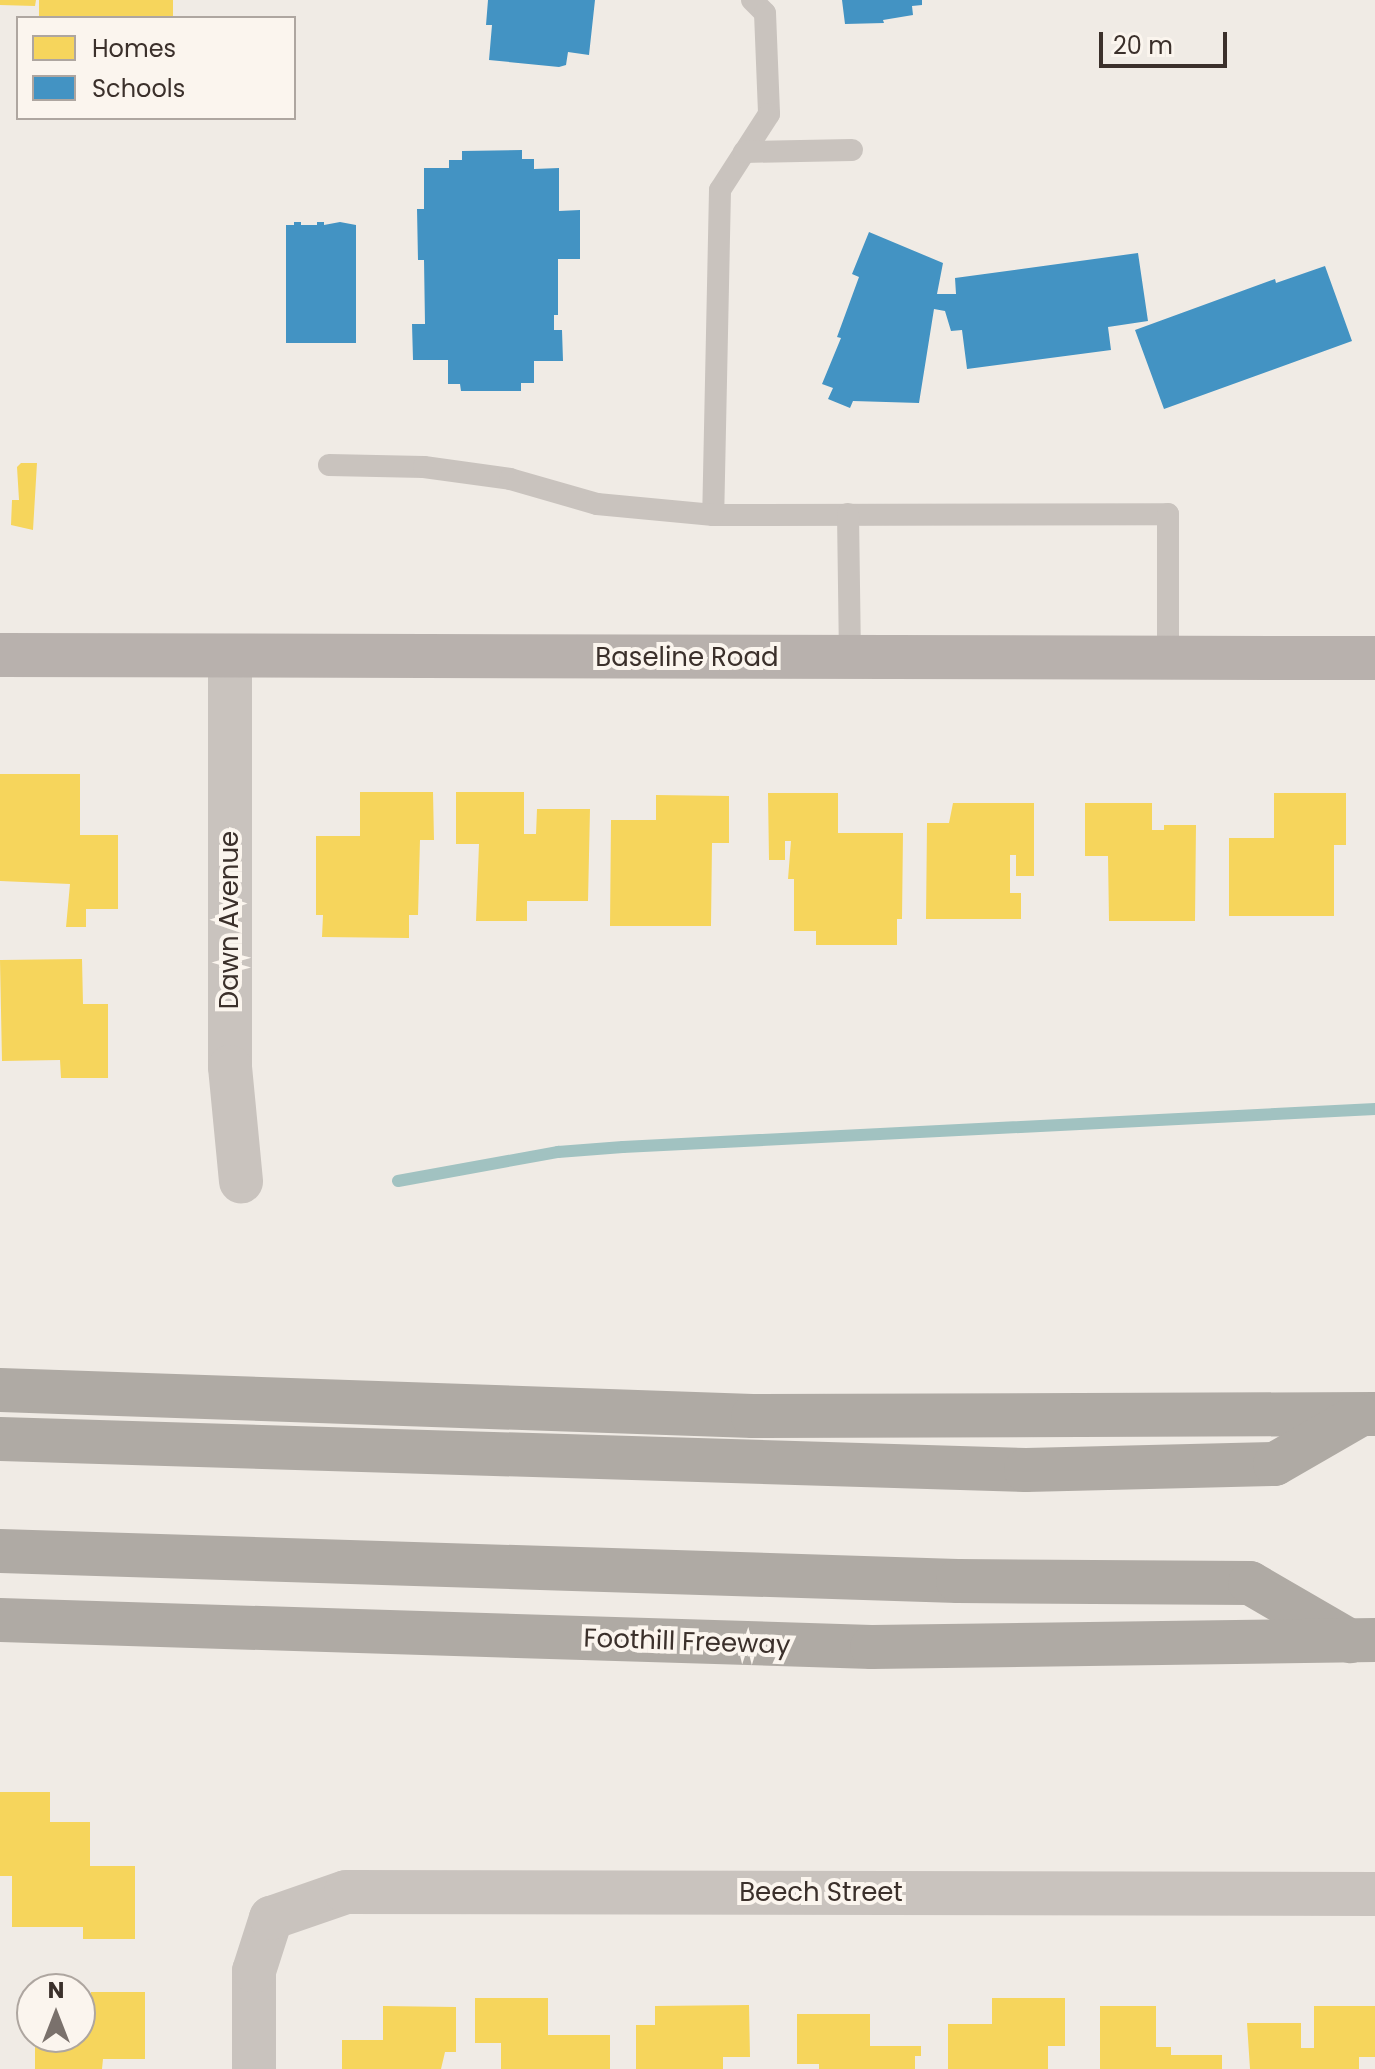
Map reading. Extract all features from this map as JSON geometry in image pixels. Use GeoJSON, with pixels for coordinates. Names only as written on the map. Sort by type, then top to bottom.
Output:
{"type":"FeatureCollection","features":[{"type":"Feature","properties":{"kind":"highway"},"geometry":{"type":"LineString","coordinates":[[0,1390],[753,1416],[1368,1414]]}},
{"type":"Feature","properties":{"kind":"highway"},"geometry":{"type":"LineString","coordinates":[[0,1439],[1042,1470],[1275,1464],[1368,1414]]}},
{"type":"Feature","properties":{"kind":"highway"},"geometry":{"type":"LineString","coordinates":[[0,1551],[927,1581],[1250,1583],[1363,1640]]}},
{"type":"Feature","properties":{"kind":"highway","name":"Foothill Freeway"},"geometry":{"type":"LineString","coordinates":[[0,1620],[872,1647],[1363,1640]]}},
{"type":"Feature","properties":{"kind":"main road","name":"Baseline Road"},"geometry":{"type":"LineString","coordinates":[[0,655],[1375,658]]}},
{"type":"Feature","properties":{"kind":"street","name":"Dawn Avenue"},"geometry":{"type":"LineString","coordinates":[[230,657],[230,1067],[241,1181]]}},
{"type":"Feature","properties":{"kind":"street","name":"Beech Street"},"geometry":{"type":"LineString","coordinates":[[254,2069],[254,1971],[271,1918],[346,1892],[1375,1894]]}},
{"type":"Feature","properties":{"kind":"lane"},"geometry":{"type":"LineString","coordinates":[[713,515],[720,190],[769,114],[765,13],[752,0]]}},
{"type":"Feature","properties":{"kind":"lane"},"geometry":{"type":"LineString","coordinates":[[744,152],[852,150]]}},
{"type":"Feature","properties":{"kind":"lane"},"geometry":{"type":"LineString","coordinates":[[329,465],[424,467],[510,479],[597,504],[713,515],[1168,514],[1168,657]]}},
{"type":"Feature","properties":{"kind":"lane"},"geometry":{"type":"LineString","coordinates":[[848,514],[850,658]]}},
{"type":"Feature","properties":{"kind":"building: Homes"},"geometry":{"type":"Polygon","coordinates":[[[0,0],[36,0],[35,6],[0,5],[0,0]]]}},
{"type":"Feature","properties":{"kind":"building: Homes"},"geometry":{"type":"Polygon","coordinates":[[[39,0],[173,0],[173,16],[39,16],[39,0]]]}},
{"type":"Feature","properties":{"kind":"building: Homes"},"geometry":{"type":"Polygon","coordinates":[[[21,463],[37,463],[33,530],[11,525],[12,500],[19,500],[17,467],[21,463]]]}},
{"type":"Feature","properties":{"kind":"building: Homes"},"geometry":{"type":"Polygon","coordinates":[[[0,774],[80,774],[80,835],[118,835],[118,909],[86,909],[86,927],[66,927],[70,884],[0,881],[0,774]]]}},
{"type":"Feature","properties":{"kind":"building: Homes"},"geometry":{"type":"Polygon","coordinates":[[[360,792],[433,792],[434,840],[420,840],[418,915],[409,915],[409,938],[322,937],[323,915],[316,915],[316,836],[360,836],[360,792]]]}},
{"type":"Feature","properties":{"kind":"building: Homes"},"geometry":{"type":"Polygon","coordinates":[[[456,792],[524,792],[524,834],[536,834],[537,809],[590,809],[588,901],[527,901],[527,921],[476,921],[479,844],[456,844],[456,792]]]}},
{"type":"Feature","properties":{"kind":"building: Homes"},"geometry":{"type":"Polygon","coordinates":[[[768,793],[838,793],[838,833],[903,833],[902,919],[897,919],[897,945],[816,945],[816,931],[794,931],[794,879],[788,879],[791,841],[785,841],[785,860],[769,860],[768,793]]]}},
{"type":"Feature","properties":{"kind":"building: Homes"},"geometry":{"type":"Polygon","coordinates":[[[1274,793],[1346,793],[1346,845],[1334,845],[1334,916],[1229,916],[1229,838],[1274,838],[1274,793]]]}},
{"type":"Feature","properties":{"kind":"building: Homes"},"geometry":{"type":"Polygon","coordinates":[[[656,795],[729,796],[729,843],[712,843],[711,926],[610,926],[611,820],[656,820],[656,795]]]}},
{"type":"Feature","properties":{"kind":"building: Homes"},"geometry":{"type":"Polygon","coordinates":[[[953,803],[1034,803],[1034,876],[1016,876],[1016,855],[1010,855],[1010,893],[1021,893],[1021,919],[926,919],[927,823],[949,823],[953,803]]]}},
{"type":"Feature","properties":{"kind":"building: Homes"},"geometry":{"type":"Polygon","coordinates":[[[1085,803],[1152,803],[1152,830],[1164,830],[1164,825],[1196,825],[1195,921],[1109,921],[1108,856],[1085,856],[1085,803]]]}},
{"type":"Feature","properties":{"kind":"building: Homes"},"geometry":{"type":"Polygon","coordinates":[[[82,959],[83,1004],[108,1004],[108,1078],[61,1078],[60,1060],[2,1061],[0,960],[82,959]]]}},
{"type":"Feature","properties":{"kind":"building: Homes"},"geometry":{"type":"Polygon","coordinates":[[[0,1792],[50,1792],[50,1822],[90,1822],[90,1866],[135,1866],[135,1939],[83,1939],[83,1927],[12,1927],[12,1876],[0,1876],[0,1792]]]}},
{"type":"Feature","properties":{"kind":"building: Homes"},"geometry":{"type":"Polygon","coordinates":[[[96,1992],[145,1992],[145,2059],[103,2059],[102,2069],[35,2069],[35,2053],[96,2053],[96,1992]]]}},
{"type":"Feature","properties":{"kind":"building: Homes"},"geometry":{"type":"Polygon","coordinates":[[[475,1998],[548,1998],[548,2035],[610,2035],[610,2069],[501,2069],[501,2043],[475,2043],[475,1998]]]}},
{"type":"Feature","properties":{"kind":"building: Homes"},"geometry":{"type":"Polygon","coordinates":[[[992,1998],[1065,1998],[1065,2046],[1048,2046],[1048,2069],[948,2069],[948,2024],[992,2024],[992,1998]]]}},
{"type":"Feature","properties":{"kind":"building: Homes"},"geometry":{"type":"Polygon","coordinates":[[[749,2005],[750,2057],[723,2057],[723,2069],[636,2069],[636,2025],[655,2025],[655,2006],[749,2005]]]}},
{"type":"Feature","properties":{"kind":"building: Homes"},"geometry":{"type":"Polygon","coordinates":[[[383,2006],[456,2007],[456,2052],[445,2052],[441,2069],[342,2069],[342,2040],[383,2040],[383,2006]]]}},
{"type":"Feature","properties":{"kind":"building: Homes"},"geometry":{"type":"Polygon","coordinates":[[[1100,2006],[1156,2006],[1156,2047],[1171,2047],[1171,2055],[1222,2055],[1222,2069],[1100,2069],[1100,2006]]]}},
{"type":"Feature","properties":{"kind":"building: Homes"},"geometry":{"type":"Polygon","coordinates":[[[1314,2006],[1375,2006],[1375,2057],[1359,2057],[1359,2069],[1250,2069],[1247,2023],[1301,2023],[1301,2048],[1314,2048],[1314,2006]]]}},
{"type":"Feature","properties":{"kind":"building: Homes"},"geometry":{"type":"Polygon","coordinates":[[[797,2014],[870,2014],[870,2046],[921,2046],[921,2056],[915,2056],[915,2069],[819,2069],[819,2064],[797,2064],[797,2014]]]}},
{"type":"Feature","properties":{"kind":"building: Schools"},"geometry":{"type":"Polygon","coordinates":[[[488,0],[595,0],[589,55],[568,52],[566,65],[559,67],[489,60],[492,25],[486,25],[488,0]]]}},
{"type":"Feature","properties":{"kind":"building: Schools"},"geometry":{"type":"Polygon","coordinates":[[[842,0],[922,0],[922,5],[912,6],[913,15],[883,20],[884,23],[845,24],[842,0]]]}},
{"type":"Feature","properties":{"kind":"building: Schools"},"geometry":{"type":"Polygon","coordinates":[[[522,150],[522,159],[534,159],[534,169],[559,168],[559,211],[580,210],[580,259],[558,259],[558,315],[554,315],[554,330],[562,330],[563,361],[534,361],[534,383],[521,383],[521,391],[461,391],[460,384],[448,384],[448,360],[413,360],[412,324],[425,324],[424,260],[418,260],[417,209],[424,209],[424,168],[449,168],[449,160],[462,160],[462,151],[522,150]]]}},
{"type":"Feature","properties":{"kind":"building: Schools"},"geometry":{"type":"Polygon","coordinates":[[[294,222],[301,222],[301,225],[340,222],[356,225],[356,343],[286,343],[286,225],[294,225],[294,222]]]}},
{"type":"Feature","properties":{"kind":"building: Schools"},"geometry":{"type":"Polygon","coordinates":[[[869,232],[943,263],[937,294],[956,294],[955,278],[1138,253],[1148,321],[1108,327],[1111,350],[967,369],[962,330],[951,331],[945,311],[934,309],[919,403],[853,401],[850,408],[828,399],[833,388],[822,384],[841,338],[837,337],[859,277],[852,274],[869,232]]]}},
{"type":"Feature","properties":{"kind":"building: Schools"},"geometry":{"type":"Polygon","coordinates":[[[1325,266],[1352,341],[1164,409],[1135,330],[1275,279],[1276,283],[1325,266]]]}},
{"type":"Feature","properties":{"kind":"waterway"},"geometry":{"type":"LineString","coordinates":[[398,1181],[558,1152],[623,1147],[1375,1109]]}}]}
